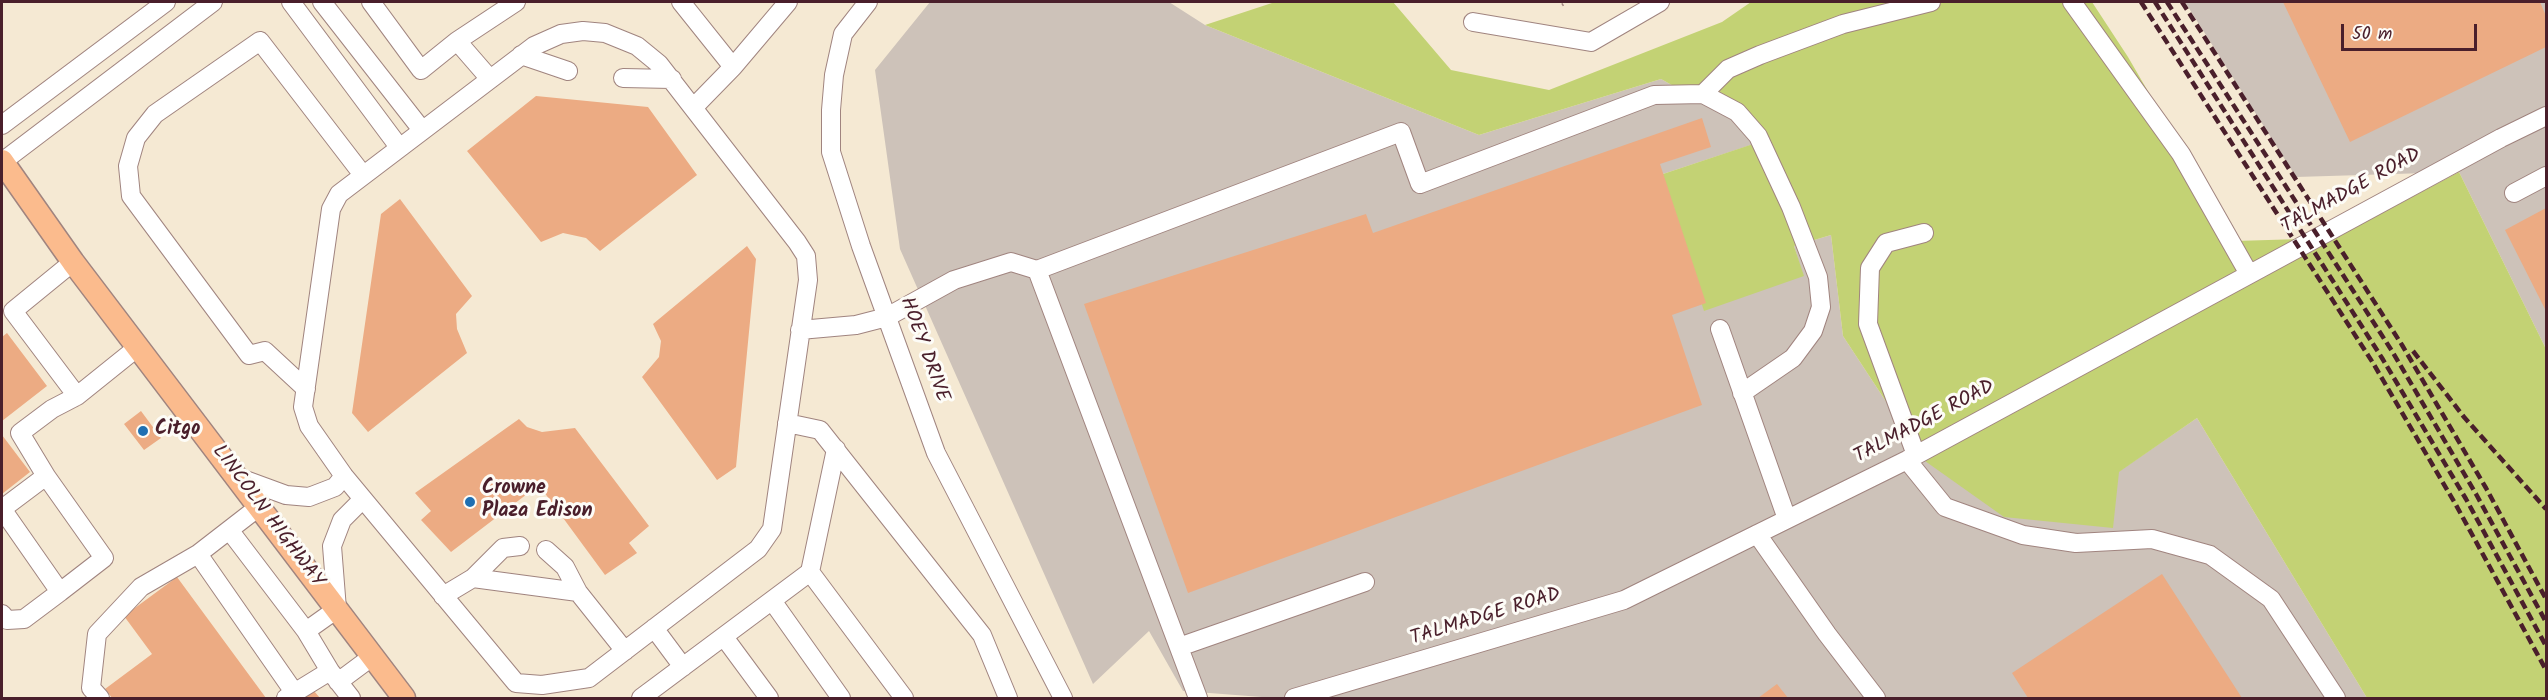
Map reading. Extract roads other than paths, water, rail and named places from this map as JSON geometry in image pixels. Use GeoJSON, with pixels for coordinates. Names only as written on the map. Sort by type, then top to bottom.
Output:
{"type":"FeatureCollection","features":[{"type":"Feature","properties":{"kind":"main road","name":"LINCOLN HIGHWAY"},"geometry":{"type":"LineString","coordinates":[[2,162],[73,262],[405,699]]}},
{"type":"Feature","properties":{"kind":"street"},"geometry":{"type":"LineString","coordinates":[[2,125],[166,2]]}},
{"type":"Feature","properties":{"kind":"street"},"geometry":{"type":"LineString","coordinates":[[2,162],[213,2]]}},
{"type":"Feature","properties":{"kind":"street"},"geometry":{"type":"LineString","coordinates":[[291,2],[399,147]]}},
{"type":"Feature","properties":{"kind":"street"},"geometry":{"type":"LineString","coordinates":[[322,2],[422,130]]}},
{"type":"Feature","properties":{"kind":"street"},"geometry":{"type":"LineString","coordinates":[[371,2],[421,70],[457,41],[516,2]]}},
{"type":"Feature","properties":{"kind":"street"},"geometry":{"type":"LineString","coordinates":[[681,2],[733,67]]}},
{"type":"Feature","properties":{"kind":"street"},"geometry":{"type":"LineString","coordinates":[[693,108],[733,67],[788,2]]}},
{"type":"Feature","properties":{"kind":"street","name":"HOEY DRIVE"},"geometry":{"type":"LineString","coordinates":[[868,2],[843,34],[833,86],[831,152],[936,453],[1063,699]]}},
{"type":"Feature","properties":{"kind":"street"},"geometry":{"type":"LineString","coordinates":[[1473,22],[1591,42],[1660,2]]}},
{"type":"Feature","properties":{"kind":"street"},"geometry":{"type":"LineString","coordinates":[[1703,94],[1728,69],[1760,55],[1843,24],[1931,2]]}},
{"type":"Feature","properties":{"kind":"street"},"geometry":{"type":"LineString","coordinates":[[2072,2],[2181,154],[2249,274]]}},
{"type":"Feature","properties":{"kind":"street"},"geometry":{"type":"LineString","coordinates":[[583,31],[605,33],[637,46],[659,64],[806,256],[808,280],[772,529],[758,549],[589,678],[541,692],[516,683],[443,596],[344,476],[309,426],[303,407],[331,208],[339,194],[422,130],[534,46],[561,34],[583,31]]}},
{"type":"Feature","properties":{"kind":"street"},"geometry":{"type":"LineString","coordinates":[[306,389],[265,351],[249,355],[131,196],[128,166],[136,138],[155,114],[260,41],[363,175]]}},
{"type":"Feature","properties":{"kind":"street"},"geometry":{"type":"LineString","coordinates":[[457,41],[490,79]]}},
{"type":"Feature","properties":{"kind":"street"},"geometry":{"type":"LineString","coordinates":[[521,55],[568,71]]}},
{"type":"Feature","properties":{"kind":"street"},"geometry":{"type":"LineString","coordinates":[[623,78],[672,79]]}},
{"type":"Feature","properties":{"kind":"street"},"geometry":{"type":"LineString","coordinates":[[800,330],[856,325],[887,317],[954,280],[1011,262],[1037,270],[1401,132],[1420,184],[1654,95],[1703,94],[1737,112],[1758,136],[1791,207],[1818,277],[1821,307],[1813,331],[1793,358],[1742,393]]}},
{"type":"Feature","properties":{"kind":"street","name":"TALMADGE ROAD"},"geometry":{"type":"LineString","coordinates":[[1294,699],[1347,691],[1624,600],[1911,457],[2500,138],[2547,116]]}},
{"type":"Feature","properties":{"kind":"street"},"geometry":{"type":"LineString","coordinates":[[2514,193],[2547,176]]}},
{"type":"Feature","properties":{"kind":"street"},"geometry":{"type":"LineString","coordinates":[[1924,233],[1887,243],[1870,268],[1868,324],[1911,457],[1945,507],[2023,535],[2076,543],[2152,539],[2210,555],[2271,599],[2336,699]]}},
{"type":"Feature","properties":{"kind":"street"},"geometry":{"type":"LineString","coordinates":[[73,262],[7,311],[77,396]]}},
{"type":"Feature","properties":{"kind":"street"},"geometry":{"type":"LineString","coordinates":[[1037,270],[1198,699]]}},
{"type":"Feature","properties":{"kind":"street"},"geometry":{"type":"LineString","coordinates":[[1720,329],[1787,519]]}},
{"type":"Feature","properties":{"kind":"street"},"geometry":{"type":"LineString","coordinates":[[3,619],[24,619],[104,558],[46,476],[20,433],[52,409],[77,396],[138,347]]}},
{"type":"Feature","properties":{"kind":"street"},"geometry":{"type":"LineString","coordinates":[[787,423],[820,430],[982,635],[1008,699]]}},
{"type":"Feature","properties":{"kind":"street"},"geometry":{"type":"LineString","coordinates":[[641,699],[810,572],[836,450]]}},
{"type":"Feature","properties":{"kind":"street"},"geometry":{"type":"LineString","coordinates":[[46,476],[2,509],[60,592]]}},
{"type":"Feature","properties":{"kind":"street"},"geometry":{"type":"LineString","coordinates":[[237,477],[286,495],[309,497],[335,487],[344,476]]}},
{"type":"Feature","properties":{"kind":"street"},"geometry":{"type":"LineString","coordinates":[[306,631],[337,609],[332,546],[342,519],[363,499]]}},
{"type":"Feature","properties":{"kind":"street"},"geometry":{"type":"LineString","coordinates":[[100,699],[91,688],[97,634],[141,586],[198,554],[260,506]]}},
{"type":"Feature","properties":{"kind":"street"},"geometry":{"type":"LineString","coordinates":[[230,531],[306,631],[351,699]]}},
{"type":"Feature","properties":{"kind":"street"},"geometry":{"type":"LineString","coordinates":[[1757,534],[1876,699]]}},
{"type":"Feature","properties":{"kind":"street"},"geometry":{"type":"LineString","coordinates":[[443,596],[472,578],[503,548],[520,546]]}},
{"type":"Feature","properties":{"kind":"street"},"geometry":{"type":"LineString","coordinates":[[546,550],[565,567],[578,592],[625,651]]}},
{"type":"Feature","properties":{"kind":"street"},"geometry":{"type":"LineString","coordinates":[[198,554],[290,695],[373,656]]}},
{"type":"Feature","properties":{"kind":"street"},"geometry":{"type":"LineString","coordinates":[[810,572],[904,699]]}},
{"type":"Feature","properties":{"kind":"street"},"geometry":{"type":"LineString","coordinates":[[472,578],[578,592]]}},
{"type":"Feature","properties":{"kind":"street"},"geometry":{"type":"LineString","coordinates":[[1179,647],[1365,582]]}},
{"type":"Feature","properties":{"kind":"street"},"geometry":{"type":"LineString","coordinates":[[773,602],[841,699]]}},
{"type":"Feature","properties":{"kind":"street"},"geometry":{"type":"LineString","coordinates":[[654,628],[683,667]]}},
{"type":"Feature","properties":{"kind":"street"},"geometry":{"type":"LineString","coordinates":[[724,637],[769,699]]}},
{"type":"Feature","properties":{"kind":"railway"},"geometry":{"type":"LineString","coordinates":[[2141,2],[2373,363],[2456,505],[2546,670]]}},
{"type":"Feature","properties":{"kind":"railway"},"geometry":{"type":"LineString","coordinates":[[2155,2],[2382,358],[2466,499],[2546,646]]}},
{"type":"Feature","properties":{"kind":"railway"},"geometry":{"type":"LineString","coordinates":[[2167,2],[2392,351],[2476,494],[2546,622]]}},
{"type":"Feature","properties":{"kind":"railway"},"geometry":{"type":"LineString","coordinates":[[2182,2],[2402,345],[2486,488],[2546,599]]}},
{"type":"Feature","properties":{"kind":"railway"},"geometry":{"type":"LineString","coordinates":[[2413,351],[2464,417],[2546,509]]}},
{"type":"Feature","properties":{"kind":"place","name":"Citgo"},"geometry":{"type":"Point","coordinates":[143,431]}},
{"type":"Feature","properties":{"kind":"place","name":"Crowne Plaza Edison"},"geometry":{"type":"Point","coordinates":[470,502]}}]}
